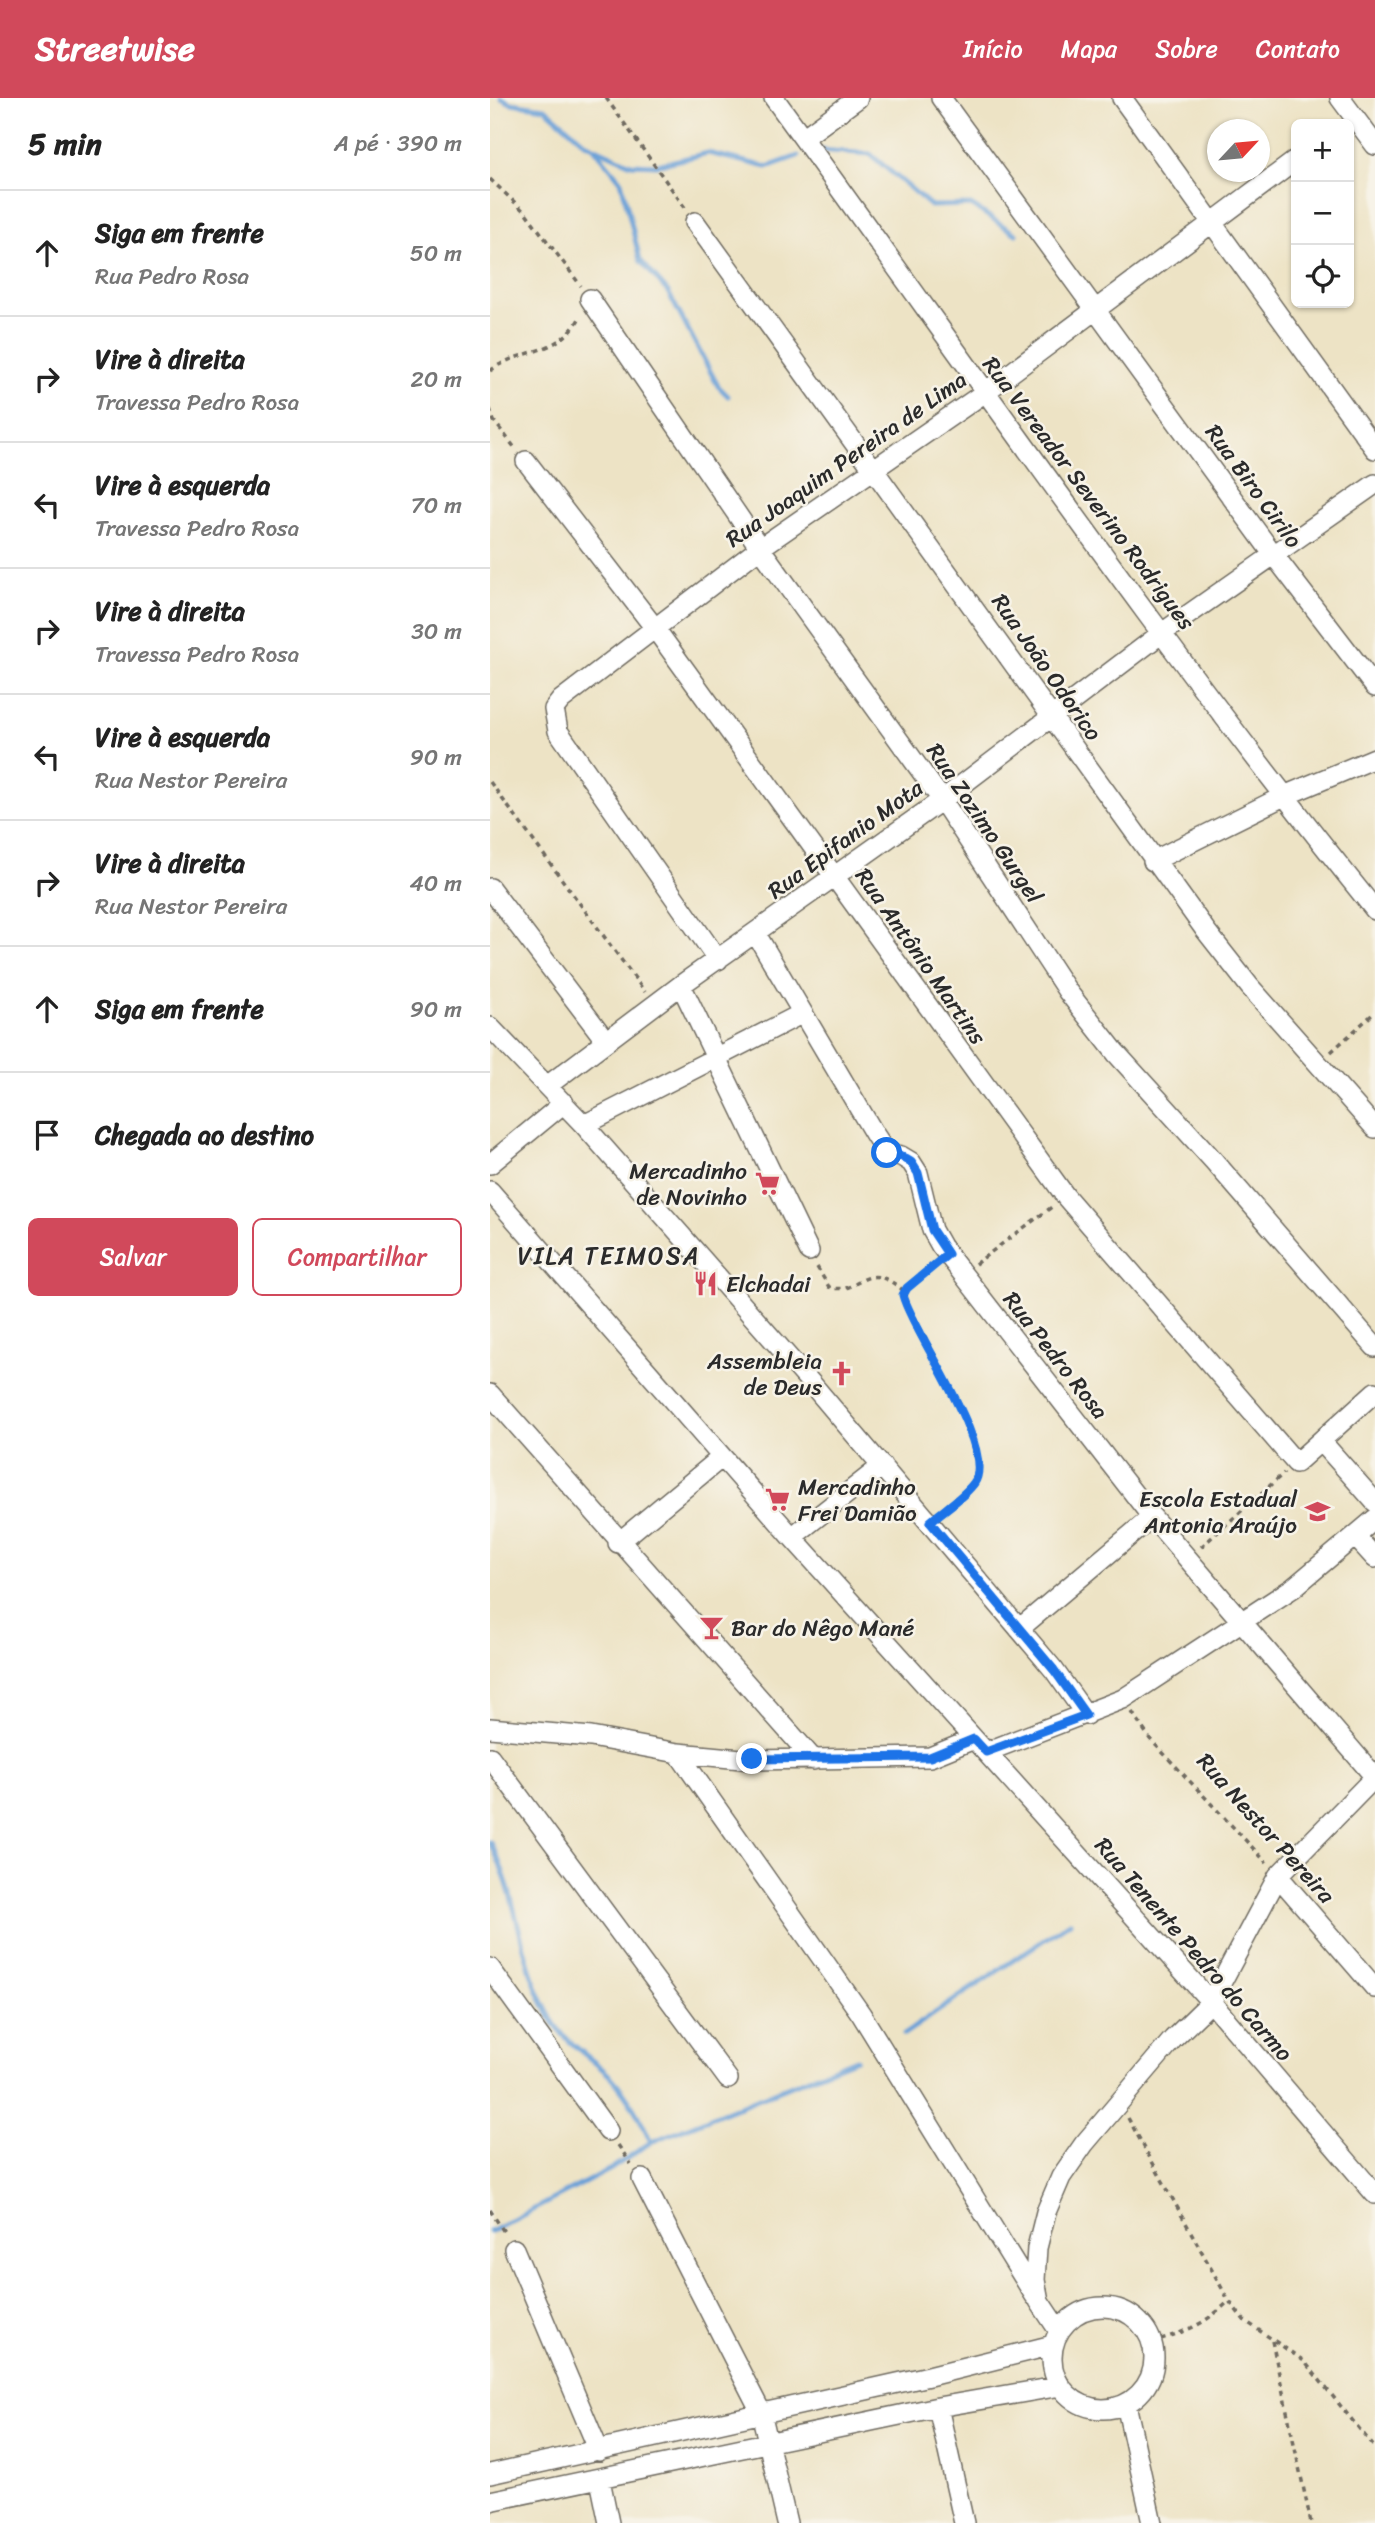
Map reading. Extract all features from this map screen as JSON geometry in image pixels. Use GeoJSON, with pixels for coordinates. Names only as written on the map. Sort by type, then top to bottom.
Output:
{"type":"FeatureCollection","features":[{"type":"Feature","properties":{"kind":"street","name":"Rua Vereador Severino Rodrigues"},"geometry":{"type":"LineString","coordinates":[[774,98],[984,393],[1284,796],[1375,910]]}},
{"type":"Feature","properties":{"kind":"street"},"geometry":{"type":"LineString","coordinates":[[803,138],[858,98]]}},
{"type":"Feature","properties":{"kind":"street"},"geometry":{"type":"LineString","coordinates":[[941,98],[1095,312]]}},
{"type":"Feature","properties":{"kind":"street"},"geometry":{"type":"LineString","coordinates":[[1122,98],[1375,449]]}},
{"type":"Feature","properties":{"kind":"street"},"geometry":{"type":"LineString","coordinates":[[1340,98],[1349,119]]}},
{"type":"Feature","properties":{"kind":"street"},"geometry":{"type":"LineString","coordinates":[[1354,125],[1375,145]]}},
{"type":"Feature","properties":{"kind":"street","name":"Rua Joaquim Pereira de Lima"},"geometry":{"type":"LineString","coordinates":[[718,960],[558,731],[553,715],[561,699],[760,548],[984,393],[1291,164]]}},
{"type":"Feature","properties":{"kind":"street","name":"Rua João Odorico"},"geometry":{"type":"LineString","coordinates":[[695,222],[876,470],[1153,861],[1250,987],[1375,1128]]}},
{"type":"Feature","properties":{"kind":"street","name":"Rua Zozimo Gurgel"},"geometry":{"type":"LineString","coordinates":[[590,299],[760,548],[942,800],[1036,945],[1100,1032],[1375,1347]]}},
{"type":"Feature","properties":{"kind":"street","name":"Rua Biro Cirilo"},"geometry":{"type":"LineString","coordinates":[[1095,312],[1273,554],[1375,687]]}},
{"type":"Feature","properties":{"kind":"street","name":"Rua Antônio Martins"},"geometry":{"type":"LineString","coordinates":[[526,461],[654,627],[1066,1197],[1297,1463]]}},
{"type":"Feature","properties":{"kind":"street","name":"Rua Epifanio Mota"},"geometry":{"type":"LineString","coordinates":[[547,1086],[681,985],[942,800],[1163,632],[1375,484]]}},
{"type":"Feature","properties":{"kind":"street"},"geometry":{"type":"LineString","coordinates":[[1153,861],[1284,796],[1375,758]]}},
{"type":"Feature","properties":{"kind":"street"},"geometry":{"type":"LineString","coordinates":[[490,888],[606,1041]]}},
{"type":"Feature","properties":{"kind":"street","name":"Rua Pedro Rosa"},"geometry":{"type":"LineString","coordinates":[[756,934],[801,1014],[887,1153],[901,1156],[911,1162],[929,1209],[932,1230],[962,1274],[1152,1517],[1375,1777]]}},
{"type":"Feature","properties":{"kind":"street"},"geometry":{"type":"LineString","coordinates":[[681,985],[809,1251]]}},
{"type":"Feature","properties":{"kind":"street"},"geometry":{"type":"LineString","coordinates":[[584,1125],[801,1014]]}},
{"type":"Feature","properties":{"kind":"street"},"geometry":{"type":"LineString","coordinates":[[490,1027],[584,1125],[882,1466],[1054,1670],[1086,1715]]}},
{"type":"Feature","properties":{"kind":"street"},"geometry":{"type":"LineString","coordinates":[[490,1164],[564,1103]]}},
{"type":"Feature","properties":{"kind":"street","name":"Rua Tenente Pedro do Carmo"},"geometry":{"type":"LineString","coordinates":[[490,1191],[792,1537],[1211,2003],[1375,2194]]}},
{"type":"Feature","properties":{"kind":"street"},"geometry":{"type":"LineString","coordinates":[[1297,1463],[1375,1392]]}},
{"type":"Feature","properties":{"kind":"street"},"geometry":{"type":"LineString","coordinates":[[490,1394],[618,1543],[814,1760]]}},
{"type":"Feature","properties":{"kind":"street"},"geometry":{"type":"LineString","coordinates":[[1321,1441],[1375,1502]]}},
{"type":"Feature","properties":{"kind":"street"},"geometry":{"type":"LineString","coordinates":[[618,1543],[722,1457]]}},
{"type":"Feature","properties":{"kind":"street"},"geometry":{"type":"LineString","coordinates":[[792,1537],[882,1466]]}},
{"type":"Feature","properties":{"kind":"street"},"geometry":{"type":"LineString","coordinates":[[1019,1629],[1152,1517]]}},
{"type":"Feature","properties":{"kind":"street"},"geometry":{"type":"LineString","coordinates":[[490,1728],[591,1737],[678,1753],[814,1760],[930,1757],[1086,1715],[1123,1699],[1244,1623],[1293,1588],[1375,1519]]}},
{"type":"Feature","properties":{"kind":"street"},"geometry":{"type":"LineString","coordinates":[[1356,1536],[1375,1559]]}},
{"type":"Feature","properties":{"kind":"street"},"geometry":{"type":"LineString","coordinates":[[490,2474],[941,2373],[1056,2338],[1080,2312],[1108,2307],[1135,2318],[1151,2342],[1152,2371],[1147,2384],[1126,2403],[1097,2409],[1071,2397],[1061,2386],[1054,2374],[1056,2338],[1039,2301],[861,2014],[678,1753]]}},
{"type":"Feature","properties":{"kind":"street"},"geometry":{"type":"LineString","coordinates":[[490,1757],[728,2079]]}},
{"type":"Feature","properties":{"kind":"street"},"geometry":{"type":"LineString","coordinates":[[1039,2301],[1035,2280],[1037,2248],[1046,2212],[1061,2177],[1173,2039],[1211,2003],[1279,1876],[1375,1777]]}},
{"type":"Feature","properties":{"kind":"street","name":"Rua Nestor Pereira"},"geometry":{"type":"LineString","coordinates":[[1279,1876],[1375,1988]]}},
{"type":"Feature","properties":{"kind":"street"},"geometry":{"type":"LineString","coordinates":[[490,1968],[608,2132]]}},
{"type":"Feature","properties":{"kind":"street"},"geometry":{"type":"LineString","coordinates":[[642,2179],[761,2412],[787,2523]]}},
{"type":"Feature","properties":{"kind":"street"},"geometry":{"type":"LineString","coordinates":[[514,2249],[598,2451]]}},
{"type":"Feature","properties":{"kind":"street"},"geometry":{"type":"LineString","coordinates":[[490,2501],[938,2407],[1061,2386]]}},
{"type":"Feature","properties":{"kind":"street"},"geometry":{"type":"LineString","coordinates":[[1126,2403],[1152,2523]]}},
{"type":"Feature","properties":{"kind":"street"},"geometry":{"type":"LineString","coordinates":[[938,2407],[964,2523]]}},
{"type":"Feature","properties":{"kind":"street"},"geometry":{"type":"LineString","coordinates":[[600,2480],[609,2523]]}},
{"type":"Feature","properties":{"kind":"path"},"geometry":{"type":"LineString","coordinates":[[606,98],[695,222]]}},
{"type":"Feature","properties":{"kind":"path"},"geometry":{"type":"LineString","coordinates":[[490,179],[526,213],[590,299],[577,323],[563,337],[543,351],[497,365],[490,371]]}},
{"type":"Feature","properties":{"kind":"path"},"geometry":{"type":"LineString","coordinates":[[490,409],[494,421],[526,461]]}},
{"type":"Feature","properties":{"kind":"path"},"geometry":{"type":"LineString","coordinates":[[490,782],[655,1005]]}},
{"type":"Feature","properties":{"kind":"path"},"geometry":{"type":"LineString","coordinates":[[1319,1062],[1375,1012]]}},
{"type":"Feature","properties":{"kind":"path"},"geometry":{"type":"LineString","coordinates":[[962,1274],[1066,1197]]}},
{"type":"Feature","properties":{"kind":"path"},"geometry":{"type":"LineString","coordinates":[[809,1251],[829,1287],[838,1290],[873,1276],[883,1276],[904,1291]]}},
{"type":"Feature","properties":{"kind":"path"},"geometry":{"type":"LineString","coordinates":[[930,1522],[974,1482],[978,1466],[961,1413],[940,1364],[904,1300],[904,1291],[948,1254]]}},
{"type":"Feature","properties":{"kind":"path"},"geometry":{"type":"LineString","coordinates":[[1188,1558],[1297,1463]]}},
{"type":"Feature","properties":{"kind":"path","name":"Rua Nestor Pereira"},"geometry":{"type":"LineString","coordinates":[[1123,1699],[1150,1739],[1279,1876]]}},
{"type":"Feature","properties":{"kind":"path"},"geometry":{"type":"LineString","coordinates":[[1120,2103],[1229,2301],[1244,2320],[1304,2361],[1375,2448]]}},
{"type":"Feature","properties":{"kind":"path"},"geometry":{"type":"LineString","coordinates":[[608,2132],[642,2179]]}},
{"type":"Feature","properties":{"kind":"path"},"geometry":{"type":"LineString","coordinates":[[490,2210],[514,2249]]}},
{"type":"Feature","properties":{"kind":"path"},"geometry":{"type":"LineString","coordinates":[[1151,2342],[1190,2330],[1209,2320],[1229,2301]]}},
{"type":"Feature","properties":{"kind":"path"},"geometry":{"type":"LineString","coordinates":[[1272,2341],[1311,2523]]}},
{"type":"Feature","properties":{"kind":"waterway"},"geometry":{"type":"LineString","coordinates":[[501,98],[511,103],[545,108],[585,143],[631,164],[657,165],[708,153],[767,167],[798,156]]}},
{"type":"Feature","properties":{"kind":"waterway"},"geometry":{"type":"LineString","coordinates":[[595,149],[621,181],[640,260],[668,292],[718,386],[728,396]]}},
{"type":"Feature","properties":{"kind":"waterway"},"geometry":{"type":"LineString","coordinates":[[820,150],[870,154],[931,206],[971,205],[1016,234]]}},
{"type":"Feature","properties":{"kind":"waterway"},"geometry":{"type":"LineString","coordinates":[[490,1842],[508,1886],[526,1956],[542,2002],[560,2031],[618,2085],[634,2108],[651,2142]]}},
{"type":"Feature","properties":{"kind":"waterway"},"geometry":{"type":"LineString","coordinates":[[904,2034],[1070,1922]]}},
{"type":"Feature","properties":{"kind":"waterway"},"geometry":{"type":"LineString","coordinates":[[490,2232],[611,2169],[651,2142],[856,2059]]}},
{"type":"Feature","properties":{"kind":"place","name":"Mercadinho de Novinho"},"geometry":{"type":"Point","coordinates":[767,1184]}},
{"type":"Feature","properties":{"kind":"place","name":"Elchadai"},"geometry":{"type":"Point","coordinates":[706,1284]}},
{"type":"Feature","properties":{"kind":"place","name":"Assembleia de Deus"},"geometry":{"type":"Point","coordinates":[842,1374]}},
{"type":"Feature","properties":{"kind":"place","name":"Mercadinho Frei Damião"},"geometry":{"type":"Point","coordinates":[778,1500]}},
{"type":"Feature","properties":{"kind":"place","name":"Escola Estadual Antonia Araújo"},"geometry":{"type":"Point","coordinates":[1317,1512]}},
{"type":"Feature","properties":{"kind":"place","name":"Bar do Nêgo Mané"},"geometry":{"type":"Point","coordinates":[711,1628]}},
{"type":"Feature","properties":{"kind":"district","name":"VILA TEIMOSA"},"geometry":{"type":"Point","coordinates":[609,1256]}},
{"type":"Feature","properties":{"kind":"route"},"geometry":{"type":"LineString","coordinates":[[752,1759],[930,1757],[974,1739],[986,1752],[1086,1715],[1054,1670],[930,1522],[974,1482],[978,1466],[971,1439],[940,1364],[903,1295],[907,1288],[948,1254],[932,1230],[918,1173],[911,1162],[901,1156],[887,1153]]}}]}
